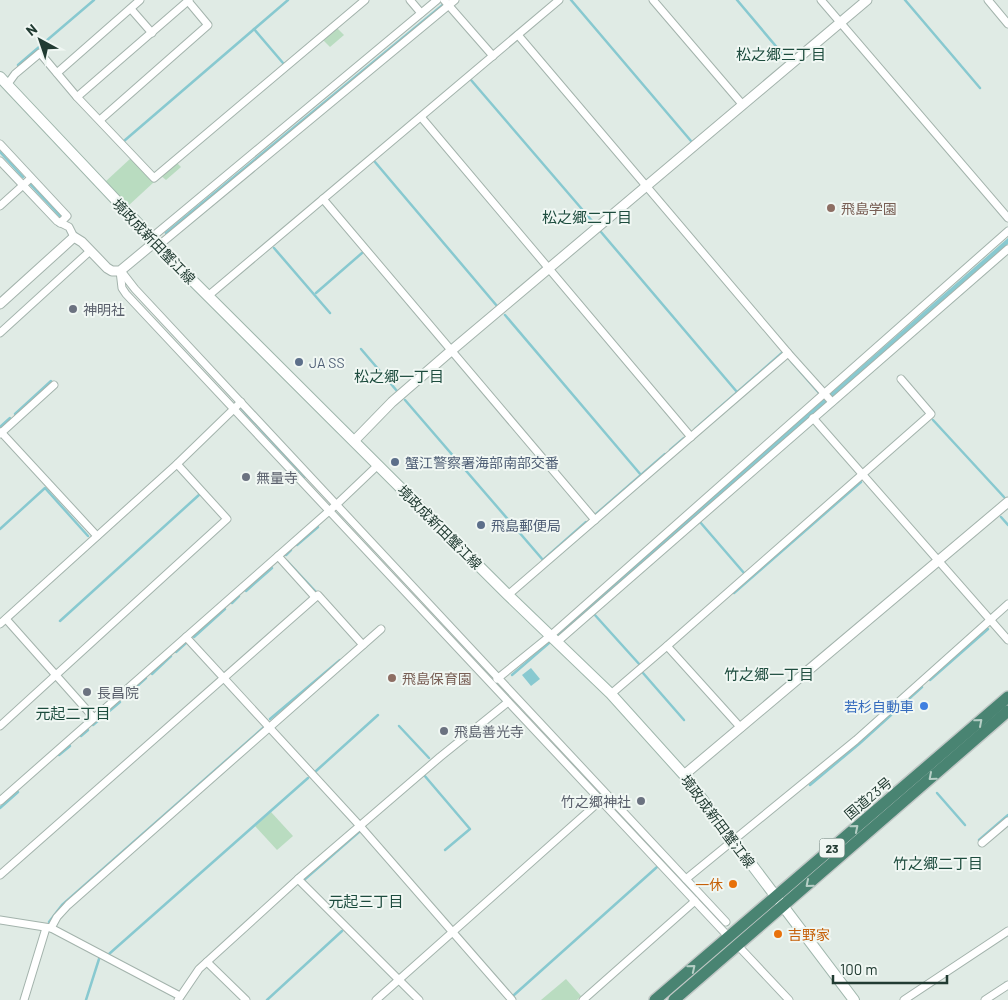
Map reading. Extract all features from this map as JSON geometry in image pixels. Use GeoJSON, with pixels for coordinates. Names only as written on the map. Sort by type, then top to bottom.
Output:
{"type":"FeatureCollection","features":[{"type":"Feature","properties":{"kind":"highway","name":"国道23号"},"geometry":{"type":"LineString","coordinates":[[656,1000],[1008,696]]}},
{"type":"Feature","properties":{"kind":"highway","name":"国道23号"},"geometry":{"type":"LineString","coordinates":[[674,1000],[1008,710]]}},
{"type":"Feature","properties":{"kind":"main road","name":"境政成新田蟹江線"},"geometry":{"type":"LineString","coordinates":[[4,81],[208,296],[508,595],[611,694],[684,776],[854,1000]]}},
{"type":"Feature","properties":{"kind":"street"},"geometry":{"type":"LineString","coordinates":[[57,73],[140,0]]}},
{"type":"Feature","properties":{"kind":"street"},"geometry":{"type":"LineString","coordinates":[[77,97],[189,0],[208,25],[100,120]]}},
{"type":"Feature","properties":{"kind":"street"},"geometry":{"type":"LineString","coordinates":[[4,81],[40,53],[77,97],[154,178],[365,0]]}},
{"type":"Feature","properties":{"kind":"street"},"geometry":{"type":"LineString","coordinates":[[410,0],[421,13]]}},
{"type":"Feature","properties":{"kind":"street"},"geometry":{"type":"LineString","coordinates":[[155,242],[437,0]]}},
{"type":"Feature","properties":{"kind":"street"},"geometry":{"type":"LineString","coordinates":[[0,161],[60,223],[69,227],[74,237],[82,242],[107,268],[112,271],[120,271],[447,3],[455,0]]}},
{"type":"Feature","properties":{"kind":"street"},"geometry":{"type":"LineString","coordinates":[[208,296],[559,0]]}},
{"type":"Feature","properties":{"kind":"street"},"geometry":{"type":"LineString","coordinates":[[653,0],[742,104]]}},
{"type":"Feature","properties":{"kind":"street"},"geometry":{"type":"LineString","coordinates":[[821,0],[1008,218]]}},
{"type":"Feature","properties":{"kind":"street"},"geometry":{"type":"LineString","coordinates":[[354,441],[392,402],[452,350],[867,0]]}},
{"type":"Feature","properties":{"kind":"street"},"geometry":{"type":"LineString","coordinates":[[988,0],[1008,24]]}},
{"type":"Feature","properties":{"kind":"street"},"geometry":{"type":"LineString","coordinates":[[447,3],[493,56]]}},
{"type":"Feature","properties":{"kind":"street"},"geometry":{"type":"LineString","coordinates":[[130,9],[152,32]]}},
{"type":"Feature","properties":{"kind":"street"},"geometry":{"type":"LineString","coordinates":[[518,35],[788,354],[832,402]]}},
{"type":"Feature","properties":{"kind":"street"},"geometry":{"type":"LineString","coordinates":[[421,118],[691,437]]}},
{"type":"Feature","properties":{"kind":"street"},"geometry":{"type":"LineString","coordinates":[[0,144],[67,216],[60,223]]}},
{"type":"Feature","properties":{"kind":"street"},"geometry":{"type":"LineString","coordinates":[[0,206],[31,178]]}},
{"type":"Feature","properties":{"kind":"street"},"geometry":{"type":"LineString","coordinates":[[323,199],[595,520]]}},
{"type":"Feature","properties":{"kind":"street"},"geometry":{"type":"LineString","coordinates":[[554,639],[1008,231]]}},
{"type":"Feature","properties":{"kind":"street"},"geometry":{"type":"LineString","coordinates":[[0,304],[74,237]]}},
{"type":"Feature","properties":{"kind":"street"},"geometry":{"type":"LineString","coordinates":[[491,684],[554,639],[927,321],[1008,249]]}},
{"type":"Feature","properties":{"kind":"street"},"geometry":{"type":"LineString","coordinates":[[0,333],[90,251]]}},
{"type":"Feature","properties":{"kind":"street"},"geometry":{"type":"LineString","coordinates":[[120,271],[726,922]]}},
{"type":"Feature","properties":{"kind":"street"},"geometry":{"type":"LineString","coordinates":[[120,271],[122,288],[126,294],[724,932]]}},
{"type":"Feature","properties":{"kind":"street"},"geometry":{"type":"LineString","coordinates":[[918,312],[927,321]]}},
{"type":"Feature","properties":{"kind":"street"},"geometry":{"type":"LineString","coordinates":[[508,595],[788,354]]}},
{"type":"Feature","properties":{"kind":"street"},"geometry":{"type":"LineString","coordinates":[[611,694],[932,414],[901,379]]}},
{"type":"Feature","properties":{"kind":"street"},"geometry":{"type":"LineString","coordinates":[[54,385],[1,433],[97,536]]}},
{"type":"Feature","properties":{"kind":"street"},"geometry":{"type":"LineString","coordinates":[[94,718],[56,675],[3,621],[177,464],[241,402]]}},
{"type":"Feature","properties":{"kind":"street"},"geometry":{"type":"LineString","coordinates":[[813,418],[1008,640]]}},
{"type":"Feature","properties":{"kind":"street"},"geometry":{"type":"LineString","coordinates":[[0,726],[228,518],[177,464]]}},
{"type":"Feature","properties":{"kind":"street"},"geometry":{"type":"LineString","coordinates":[[0,801],[330,511],[378,465]]}},
{"type":"Feature","properties":{"kind":"street"},"geometry":{"type":"LineString","coordinates":[[684,776],[1008,502]]}},
{"type":"Feature","properties":{"kind":"street"},"geometry":{"type":"LineString","coordinates":[[278,556],[315,597]]}},
{"type":"Feature","properties":{"kind":"street"},"geometry":{"type":"LineString","coordinates":[[0,875],[318,595],[363,645]]}},
{"type":"Feature","properties":{"kind":"street"},"geometry":{"type":"LineString","coordinates":[[686,879],[856,740],[1008,604]]}},
{"type":"Feature","properties":{"kind":"street"},"geometry":{"type":"LineString","coordinates":[[24,1000],[49,928],[68,905],[381,629]]}},
{"type":"Feature","properties":{"kind":"street"},"geometry":{"type":"LineString","coordinates":[[186,637],[360,826],[512,1000]]}},
{"type":"Feature","properties":{"kind":"street"},"geometry":{"type":"LineString","coordinates":[[667,646],[741,728]]}},
{"type":"Feature","properties":{"kind":"street"},"geometry":{"type":"LineString","coordinates":[[0,920],[49,928],[179,998],[195,974],[207,962],[298,879],[508,702]]}},
{"type":"Feature","properties":{"kind":"street"},"geometry":{"type":"LineString","coordinates":[[376,1000],[600,801]]}},
{"type":"Feature","properties":{"kind":"street"},"geometry":{"type":"LineString","coordinates":[[982,843],[1008,821]]}},
{"type":"Feature","properties":{"kind":"street"},"geometry":{"type":"LineString","coordinates":[[298,879],[419,1000]]}},
{"type":"Feature","properties":{"kind":"street"},"geometry":{"type":"LineString","coordinates":[[583,1000],[695,901]]}},
{"type":"Feature","properties":{"kind":"street"},"geometry":{"type":"LineString","coordinates":[[904,1000],[1008,931]]}},
{"type":"Feature","properties":{"kind":"street"},"geometry":{"type":"LineString","coordinates":[[742,950],[790,1000]]}},
{"type":"Feature","properties":{"kind":"street"},"geometry":{"type":"LineString","coordinates":[[207,962],[246,1000]]}},
{"type":"Feature","properties":{"kind":"street"},"geometry":{"type":"LineString","coordinates":[[985,1000],[1008,985]]}},
{"type":"Feature","properties":{"kind":"green space"},"geometry":{"type":"Polygon","coordinates":[[[337,28],[344,35],[330,47],[323,40],[337,28]]]}},
{"type":"Feature","properties":{"kind":"green space"},"geometry":{"type":"Polygon","coordinates":[[[131,158],[154,182],[128,206],[105,182],[131,158]]]}},
{"type":"Feature","properties":{"kind":"green space"},"geometry":{"type":"Polygon","coordinates":[[[176,162],[181,167],[166,180],[160,175],[176,162]]]}},
{"type":"Feature","properties":{"kind":"green space"},"geometry":{"type":"Polygon","coordinates":[[[271,812],[293,836],[277,850],[255,826],[271,812]]]}},
{"type":"Feature","properties":{"kind":"green space"},"geometry":{"type":"Polygon","coordinates":[[[566,979],[581,996],[577,1000],[541,1000],[566,979]]]}},
{"type":"Feature","properties":{"kind":"water"},"geometry":{"type":"Polygon","coordinates":[[[1008,238],[1008,244],[559,636],[556,634],[1008,238]]]}},
{"type":"Feature","properties":{"kind":"water"},"geometry":{"type":"Polygon","coordinates":[[[531,668],[540,679],[531,686],[522,675],[531,668]]]}},
{"type":"Feature","properties":{"kind":"waterway"},"geometry":{"type":"LineString","coordinates":[[18,65],[94,0]]}},
{"type":"Feature","properties":{"kind":"waterway"},"geometry":{"type":"LineString","coordinates":[[124,141],[288,0]]}},
{"type":"Feature","properties":{"kind":"waterway"},"geometry":{"type":"LineString","coordinates":[[571,0],[691,141]]}},
{"type":"Feature","properties":{"kind":"waterway"},"geometry":{"type":"LineString","coordinates":[[737,0],[785,57]]}},
{"type":"Feature","properties":{"kind":"waterway"},"geometry":{"type":"LineString","coordinates":[[905,0],[980,88]]}},
{"type":"Feature","properties":{"kind":"waterway"},"geometry":{"type":"LineString","coordinates":[[166,233],[445,3]]}},
{"type":"Feature","properties":{"kind":"waterway"},"geometry":{"type":"LineString","coordinates":[[254,29],[283,63]]}},
{"type":"Feature","properties":{"kind":"waterway"},"geometry":{"type":"LineString","coordinates":[[471,80],[593,222]]}},
{"type":"Feature","properties":{"kind":"waterway"},"geometry":{"type":"LineString","coordinates":[[0,152],[23,177]]}},
{"type":"Feature","properties":{"kind":"waterway"},"geometry":{"type":"LineString","coordinates":[[375,162],[497,306]]}},
{"type":"Feature","properties":{"kind":"waterway"},"geometry":{"type":"LineString","coordinates":[[30,184],[60,216]]}},
{"type":"Feature","properties":{"kind":"waterway"},"geometry":{"type":"LineString","coordinates":[[601,232],[737,392]]}},
{"type":"Feature","properties":{"kind":"waterway"},"geometry":{"type":"LineString","coordinates":[[274,248],[330,313]]}},
{"type":"Feature","properties":{"kind":"waterway"},"geometry":{"type":"LineString","coordinates":[[316,293],[362,253]]}},
{"type":"Feature","properties":{"kind":"waterway"},"geometry":{"type":"LineString","coordinates":[[505,315],[641,475]]}},
{"type":"Feature","properties":{"kind":"waterway"},"geometry":{"type":"LineString","coordinates":[[361,349],[397,391]]}},
{"type":"Feature","properties":{"kind":"waterway"},"geometry":{"type":"LineString","coordinates":[[695,429],[783,352]]}},
{"type":"Feature","properties":{"kind":"waterway"},"geometry":{"type":"LineString","coordinates":[[791,361],[819,393]]}},
{"type":"Feature","properties":{"kind":"waterway"},"geometry":{"type":"LineString","coordinates":[[15,414],[51,381]]}},
{"type":"Feature","properties":{"kind":"waterway"},"geometry":{"type":"LineString","coordinates":[[405,400],[543,560],[586,522]]}},
{"type":"Feature","properties":{"kind":"waterway"},"geometry":{"type":"LineString","coordinates":[[241,408],[305,477]]}},
{"type":"Feature","properties":{"kind":"waterway"},"geometry":{"type":"LineString","coordinates":[[0,427],[10,418]]}},
{"type":"Feature","properties":{"kind":"waterway"},"geometry":{"type":"LineString","coordinates":[[933,420],[1004,497]]}},
{"type":"Feature","properties":{"kind":"waterway"},"geometry":{"type":"LineString","coordinates":[[670,450],[684,438]]}},
{"type":"Feature","properties":{"kind":"waterway"},"geometry":{"type":"LineString","coordinates":[[596,514],[665,454]]}},
{"type":"Feature","properties":{"kind":"waterway"},"geometry":{"type":"LineString","coordinates":[[734,593],[861,482]]}},
{"type":"Feature","properties":{"kind":"waterway"},"geometry":{"type":"LineString","coordinates":[[0,529],[45,488],[88,536]]}},
{"type":"Feature","properties":{"kind":"waterway"},"geometry":{"type":"LineString","coordinates":[[60,621],[199,493]]}},
{"type":"Feature","properties":{"kind":"waterway"},"geometry":{"type":"LineString","coordinates":[[1001,517],[1008,525]]}},
{"type":"Feature","properties":{"kind":"waterway"},"geometry":{"type":"LineString","coordinates":[[700,522],[744,573]]}},
{"type":"Feature","properties":{"kind":"waterway"},"geometry":{"type":"LineString","coordinates":[[297,545],[318,527]]}},
{"type":"Feature","properties":{"kind":"waterway"},"geometry":{"type":"LineString","coordinates":[[286,555],[291,550]]}},
{"type":"Feature","properties":{"kind":"waterway"},"geometry":{"type":"LineString","coordinates":[[287,561],[316,592]]}},
{"type":"Feature","properties":{"kind":"waterway"},"geometry":{"type":"LineString","coordinates":[[246,591],[272,568]]}},
{"type":"Feature","properties":{"kind":"waterway"},"geometry":{"type":"LineString","coordinates":[[232,603],[239,596]]}},
{"type":"Feature","properties":{"kind":"waterway"},"geometry":{"type":"LineString","coordinates":[[194,637],[225,609]]}},
{"type":"Feature","properties":{"kind":"waterway"},"geometry":{"type":"LineString","coordinates":[[594,614],[640,665]]}},
{"type":"Feature","properties":{"kind":"waterway"},"geometry":{"type":"LineString","coordinates":[[930,680],[988,629]]}},
{"type":"Feature","properties":{"kind":"waterway"},"geometry":{"type":"LineString","coordinates":[[176,652],[186,643]]}},
{"type":"Feature","properties":{"kind":"waterway"},"geometry":{"type":"LineString","coordinates":[[512,675],[549,643]]}},
{"type":"Feature","properties":{"kind":"waterway"},"geometry":{"type":"LineString","coordinates":[[152,674],[171,656]]}},
{"type":"Feature","properties":{"kind":"waterway"},"geometry":{"type":"LineString","coordinates":[[270,719],[340,660]]}},
{"type":"Feature","properties":{"kind":"waterway"},"geometry":{"type":"LineString","coordinates":[[643,673],[684,720]]}},
{"type":"Feature","properties":{"kind":"waterway"},"geometry":{"type":"LineString","coordinates":[[125,697],[146,678]]}},
{"type":"Feature","properties":{"kind":"waterway"},"geometry":{"type":"LineString","coordinates":[[810,785],[922,687]]}},
{"type":"Feature","properties":{"kind":"waterway"},"geometry":{"type":"LineString","coordinates":[[93,725],[120,702]]}},
{"type":"Feature","properties":{"kind":"waterway"},"geometry":{"type":"LineString","coordinates":[[316,771],[378,715]]}},
{"type":"Feature","properties":{"kind":"waterway"},"geometry":{"type":"LineString","coordinates":[[399,726],[429,758]]}},
{"type":"Feature","properties":{"kind":"waterway"},"geometry":{"type":"LineString","coordinates":[[49,922],[62,905],[263,728]]}},
{"type":"Feature","properties":{"kind":"waterway"},"geometry":{"type":"LineString","coordinates":[[81,736],[88,730]]}},
{"type":"Feature","properties":{"kind":"waterway"},"geometry":{"type":"LineString","coordinates":[[59,755],[70,746]]}},
{"type":"Feature","properties":{"kind":"waterway"},"geometry":{"type":"LineString","coordinates":[[424,775],[470,829],[445,850]]}},
{"type":"Feature","properties":{"kind":"waterway"},"geometry":{"type":"LineString","coordinates":[[109,954],[308,778]]}},
{"type":"Feature","properties":{"kind":"waterway"},"geometry":{"type":"LineString","coordinates":[[0,808],[18,792]]}},
{"type":"Feature","properties":{"kind":"waterway"},"geometry":{"type":"LineString","coordinates":[[937,793],[965,825]]}},
{"type":"Feature","properties":{"kind":"waterway"},"geometry":{"type":"LineString","coordinates":[[979,840],[1008,815]]}},
{"type":"Feature","properties":{"kind":"waterway"},"geometry":{"type":"LineString","coordinates":[[305,882],[304,880],[359,832]]}},
{"type":"Feature","properties":{"kind":"waterway"},"geometry":{"type":"LineString","coordinates":[[514,995],[657,867]]}},
{"type":"Feature","properties":{"kind":"waterway"},"geometry":{"type":"LineString","coordinates":[[267,1000],[342,931]]}},
{"type":"Feature","properties":{"kind":"waterway"},"geometry":{"type":"LineString","coordinates":[[86,1000],[99,959]]}},
{"type":"Feature","properties":{"kind":"place","name":"飛島学園"},"geometry":{"type":"Point","coordinates":[831,208]}},
{"type":"Feature","properties":{"kind":"place","name":"神明社"},"geometry":{"type":"Point","coordinates":[73,309]}},
{"type":"Feature","properties":{"kind":"place","name":"JA SS"},"geometry":{"type":"Point","coordinates":[299,362]}},
{"type":"Feature","properties":{"kind":"place","name":"蟹江警察署海部南部交番"},"geometry":{"type":"Point","coordinates":[395,462]}},
{"type":"Feature","properties":{"kind":"place","name":"無量寺"},"geometry":{"type":"Point","coordinates":[246,477]}},
{"type":"Feature","properties":{"kind":"place","name":"飛島郵便局"},"geometry":{"type":"Point","coordinates":[481,525]}},
{"type":"Feature","properties":{"kind":"place","name":"飛島保育園"},"geometry":{"type":"Point","coordinates":[392,678]}},
{"type":"Feature","properties":{"kind":"place","name":"長昌院"},"geometry":{"type":"Point","coordinates":[87,692]}},
{"type":"Feature","properties":{"kind":"place","name":"若杉自動車"},"geometry":{"type":"Point","coordinates":[924,706]}},
{"type":"Feature","properties":{"kind":"place","name":"飛島善光寺"},"geometry":{"type":"Point","coordinates":[444,731]}},
{"type":"Feature","properties":{"kind":"place","name":"竹之郷神社"},"geometry":{"type":"Point","coordinates":[641,801]}},
{"type":"Feature","properties":{"kind":"place","name":"一休"},"geometry":{"type":"Point","coordinates":[733,884]}},
{"type":"Feature","properties":{"kind":"place","name":"吉野家"},"geometry":{"type":"Point","coordinates":[778,934]}},
{"type":"Feature","properties":{"kind":"district","name":"松之郷三丁目"},"geometry":{"type":"Point","coordinates":[781,54]}},
{"type":"Feature","properties":{"kind":"district","name":"松之郷二丁目"},"geometry":{"type":"Point","coordinates":[587,217]}},
{"type":"Feature","properties":{"kind":"district","name":"松之郷一丁目"},"geometry":{"type":"Point","coordinates":[399,376]}},
{"type":"Feature","properties":{"kind":"district","name":"竹之郷一丁目"},"geometry":{"type":"Point","coordinates":[769,674]}},
{"type":"Feature","properties":{"kind":"district","name":"元起二丁目"},"geometry":{"type":"Point","coordinates":[73,713]}},
{"type":"Feature","properties":{"kind":"district","name":"竹之郷二丁目"},"geometry":{"type":"Point","coordinates":[938,863]}},
{"type":"Feature","properties":{"kind":"district","name":"元起三丁目"},"geometry":{"type":"Point","coordinates":[366,901]}}]}
